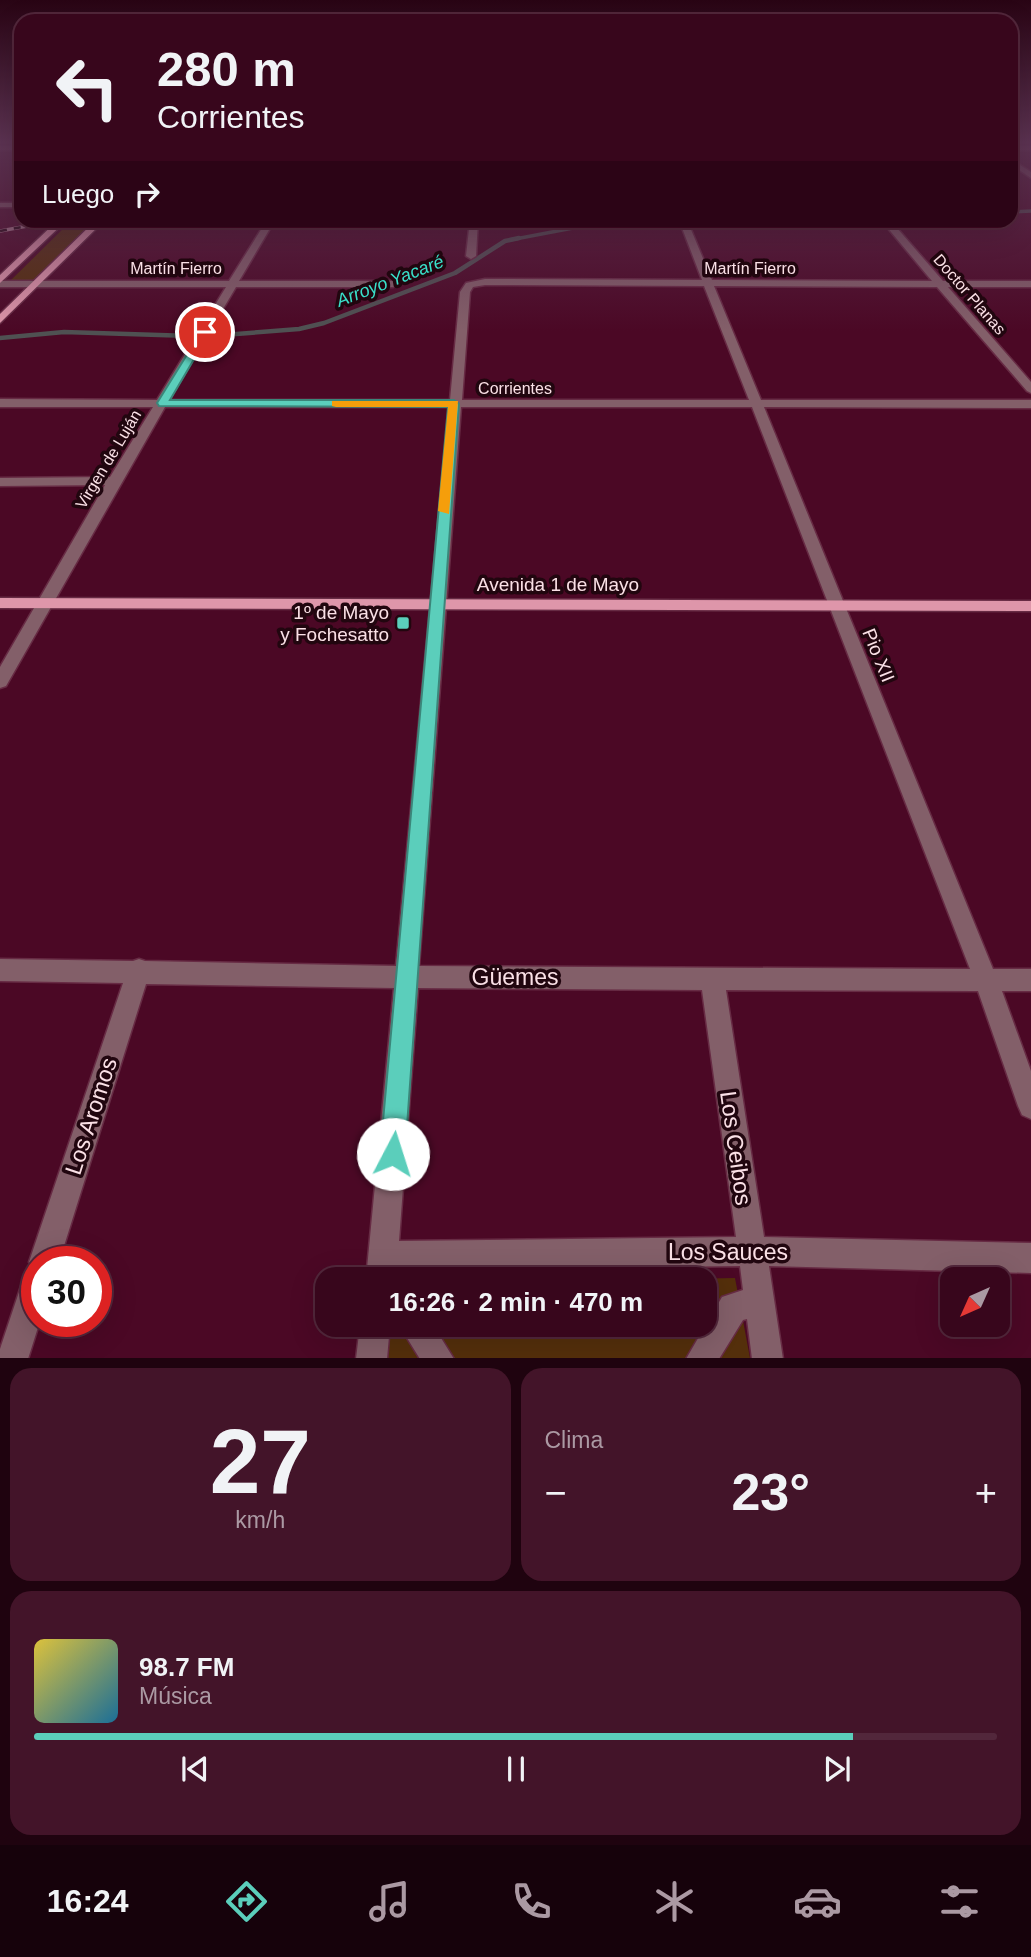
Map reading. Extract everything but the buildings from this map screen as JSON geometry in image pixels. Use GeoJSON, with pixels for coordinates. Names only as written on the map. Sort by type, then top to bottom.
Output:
{"type":"FeatureCollection","features":[{"type":"Feature","properties":{"kind":"main road"},"geometry":{"type":"LineString","coordinates":[[0,282],[55,228]]}},
{"type":"Feature","properties":{"kind":"main road"},"geometry":{"type":"LineString","coordinates":[[0,320],[93,228]]}},
{"type":"Feature","properties":{"kind":"main road","name":"Avenida 1 de Mayo"},"geometry":{"type":"LineString","coordinates":[[0,603],[1031,606]]}},
{"type":"Feature","properties":{"kind":"street","name":"Virgen de Luján"},"geometry":{"type":"LineString","coordinates":[[0,682],[114,481],[266,228]]}},
{"type":"Feature","properties":{"kind":"street"},"geometry":{"type":"LineString","coordinates":[[471,256],[473,228]]}},
{"type":"Feature","properties":{"kind":"street","name":"Pio XII"},"geometry":{"type":"LineString","coordinates":[[686,228],[986,980],[1031,1106]]}},
{"type":"Feature","properties":{"kind":"street","name":"Doctor Planas"},"geometry":{"type":"LineString","coordinates":[[892,228],[1031,388]]}},
{"type":"Feature","properties":{"kind":"street","name":"Martín Fierro"},"geometry":{"type":"LineString","coordinates":[[0,282],[393,284]]}},
{"type":"Feature","properties":{"kind":"street","name":"Martín Fierro"},"geometry":{"type":"LineString","coordinates":[[454,404],[465,292],[470,285],[485,282],[1031,284]]}},
{"type":"Feature","properties":{"kind":"street","name":"Corrientes"},"geometry":{"type":"LineString","coordinates":[[0,402],[1031,404]]}},
{"type":"Feature","properties":{"kind":"street"},"geometry":{"type":"LineString","coordinates":[[382,1267],[409,977],[454,404]]}},
{"type":"Feature","properties":{"kind":"street"},"geometry":{"type":"LineString","coordinates":[[0,482],[114,481]]}},
{"type":"Feature","properties":{"kind":"street","name":"Güemes"},"geometry":{"type":"LineString","coordinates":[[0,970],[139,970],[409,977],[1031,980]]}},
{"type":"Feature","properties":{"kind":"street","name":"Los Aromos"},"geometry":{"type":"LineString","coordinates":[[49,1246],[139,970]]}},
{"type":"Feature","properties":{"kind":"street","name":"Los Ceibos"},"geometry":{"type":"LineString","coordinates":[[712,978],[768,1358]]}},
{"type":"Feature","properties":{"kind":"street","name":"Los Sauces"},"geometry":{"type":"LineString","coordinates":[[404,1267],[750,1251],[1031,1258]]}},
{"type":"Feature","properties":{"kind":"street"},"geometry":{"type":"LineString","coordinates":[[702,1358],[733,1308],[758,1300]]}},
{"type":"Feature","properties":{"kind":"street"},"geometry":{"type":"LineString","coordinates":[[12,1358],[21,1332]]}},
{"type":"Feature","properties":{"kind":"street"},"geometry":{"type":"LineString","coordinates":[[371,1358],[374,1337]]}},
{"type":"Feature","properties":{"kind":"street"},"geometry":{"type":"LineString","coordinates":[[423,1337],[438,1358]]}},
{"type":"Feature","properties":{"kind":"shaded area"},"geometry":{"type":"Polygon","coordinates":[[[64,228],[88,228],[33,282],[9,282],[64,228]]]}},
{"type":"Feature","properties":{"kind":"shaded area"},"geometry":{"type":"Polygon","coordinates":[[[717,1278],[735,1278],[750,1358],[384,1358],[385,1337],[717,1337],[717,1278]]]}},
{"type":"Feature","properties":{"kind":"waterway","name":"Arroyo Yacaré"},"geometry":{"type":"LineString","coordinates":[[1018,212],[1031,211]]}},
{"type":"Feature","properties":{"kind":"waterway","name":"Arroyo Yacaré"},"geometry":{"type":"LineString","coordinates":[[510,240],[573,228]]}},
{"type":"Feature","properties":{"kind":"waterway","name":"Arroyo Yacaré"},"geometry":{"type":"LineString","coordinates":[[210,336],[299,329],[324,323],[455,273],[505,241],[519,238]]}},
{"type":"Feature","properties":{"kind":"waterway","name":"Arroyo Yacaré"},"geometry":{"type":"LineString","coordinates":[[0,338],[64,332],[191,336]]}},
{"type":"Feature","properties":{"kind":"railway"},"geometry":{"type":"LineString","coordinates":[[0,231],[16,228]]}},
{"type":"Feature","properties":{"kind":"slow traffic"},"geometry":{"type":"LineString","coordinates":[[336,403],[454,404],[445,511]]}},
{"type":"Feature","properties":{"kind":"place","name":"1º de Mayo y Fochesatto"},"geometry":{"type":"Point","coordinates":[403,623]}},
{"type":"Feature","properties":{"kind":"route"},"geometry":{"type":"LineString","coordinates":[[205,332],[163,403],[454,404],[393,1154]]}}]}
